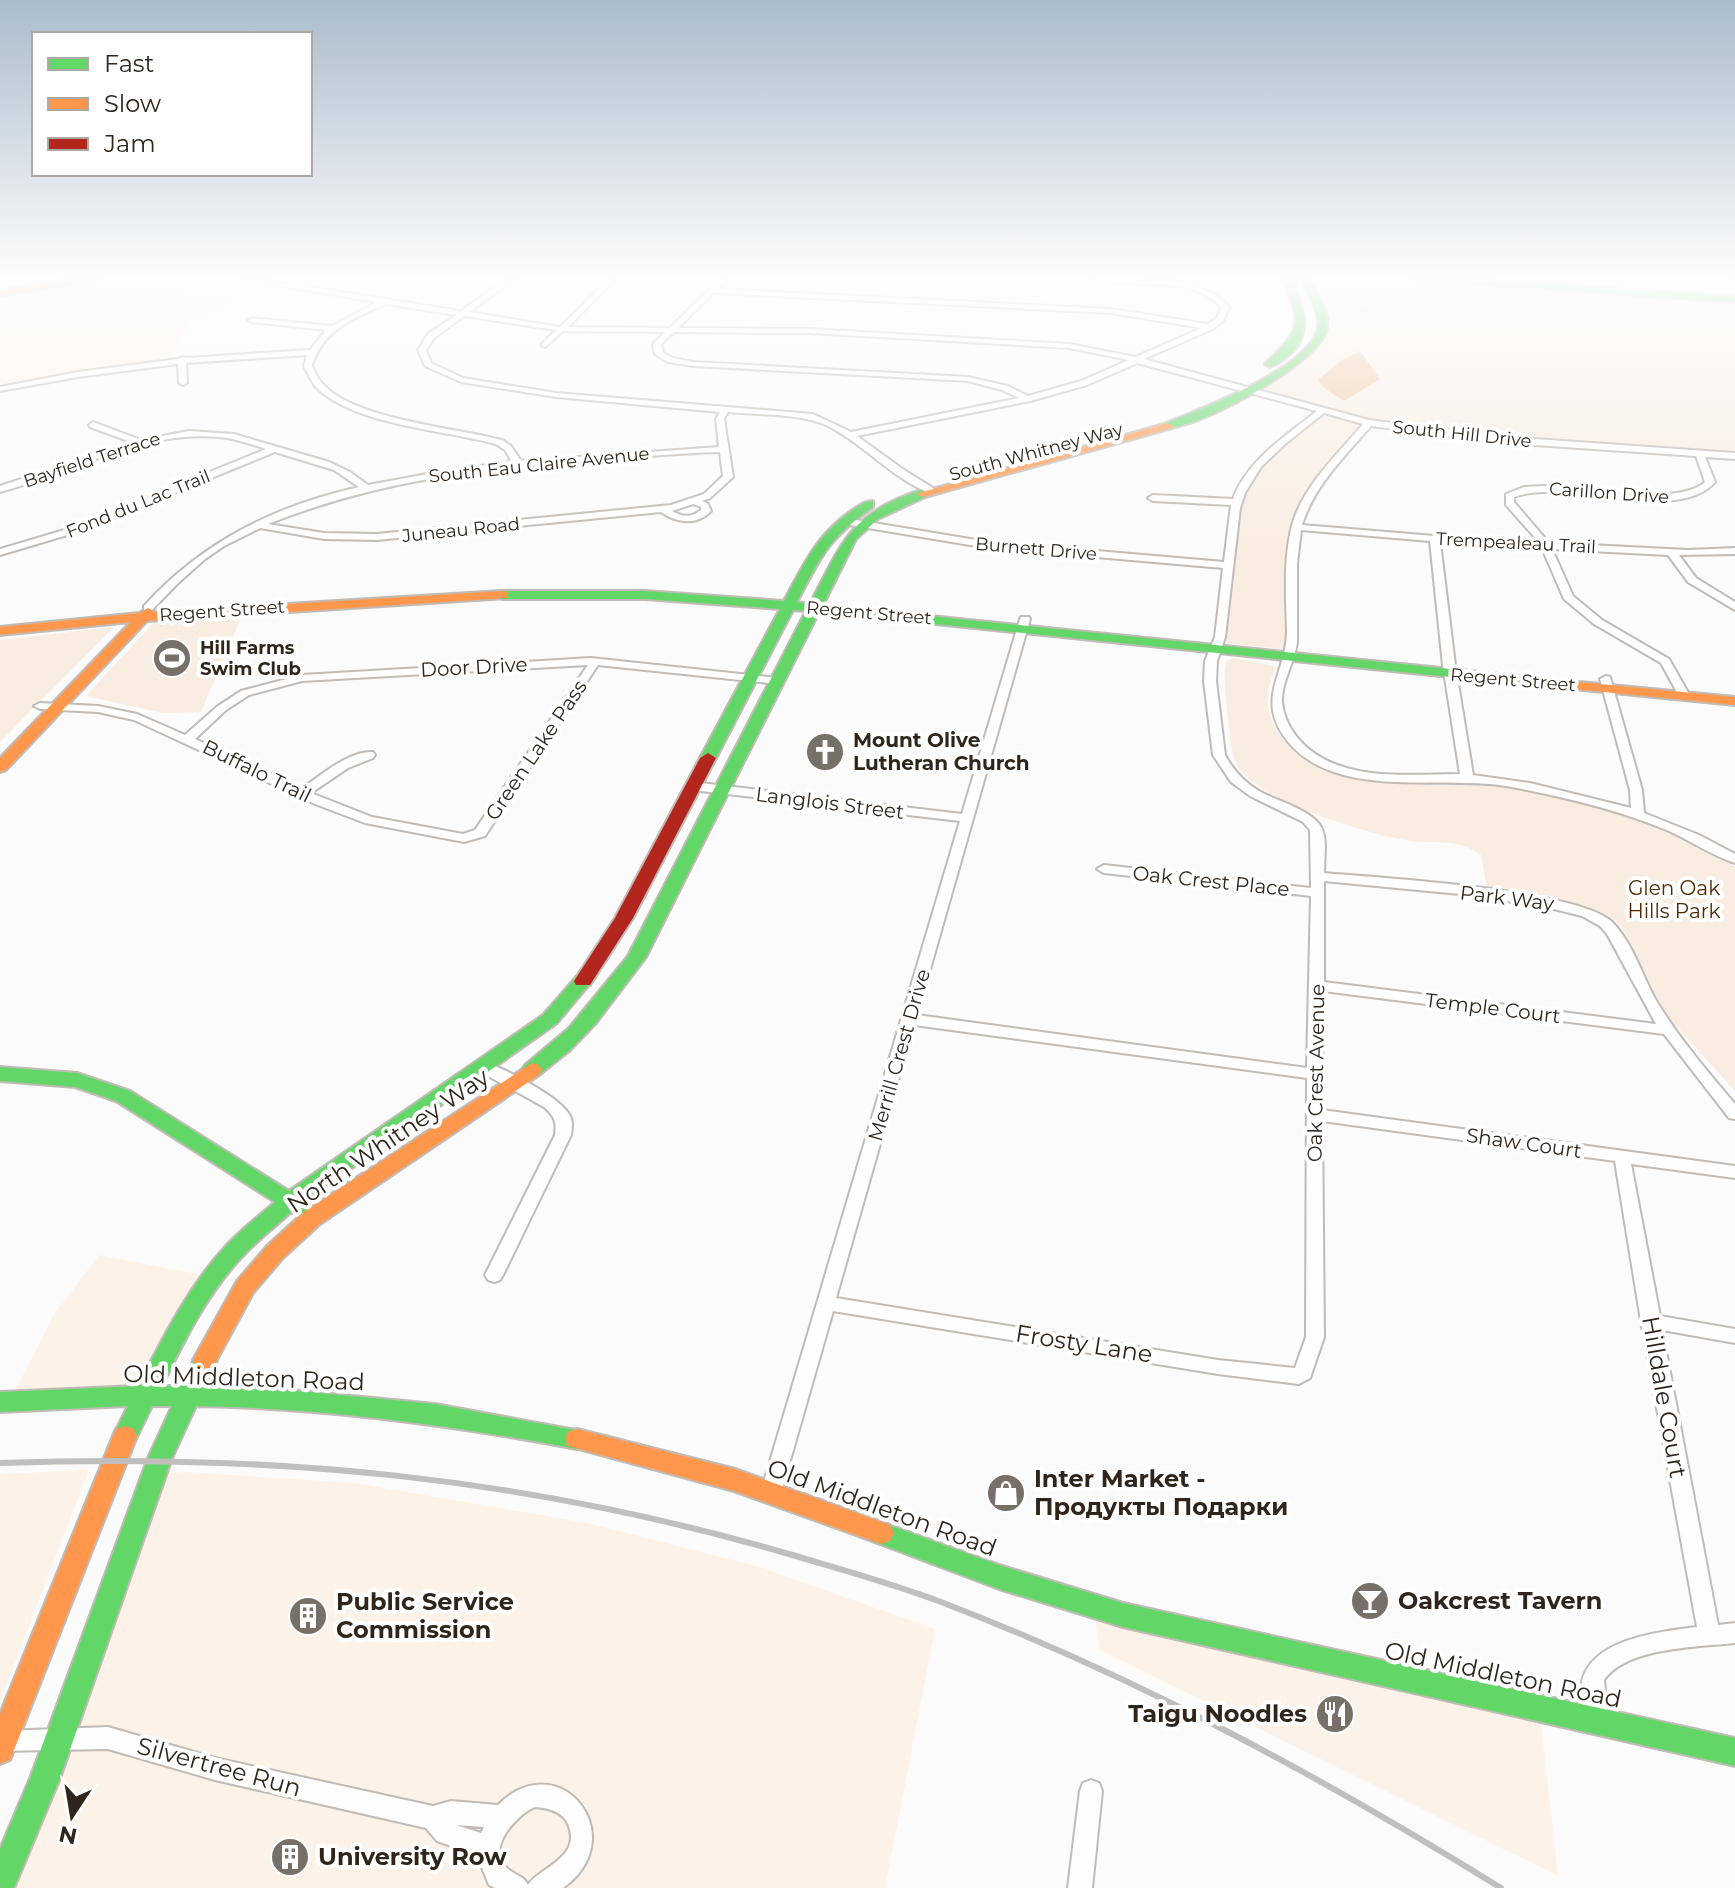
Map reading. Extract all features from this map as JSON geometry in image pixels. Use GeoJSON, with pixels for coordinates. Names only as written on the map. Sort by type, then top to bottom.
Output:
{"type":"FeatureCollection","features":[{"type":"Feature","properties":{"kind":"main road","name":"South Whitney Way"},"geometry":{"type":"LineString","coordinates":[[1236,388],[1266,367]]}},
{"type":"Feature","properties":{"kind":"main road","name":"South Whitney Way"},"geometry":{"type":"LineString","coordinates":[[792,602],[819,547],[854,522],[867,505],[1123,431],[1284,367]]}},
{"type":"Feature","properties":{"kind":"main road","name":"South Whitney Way"},"geometry":{"type":"LineString","coordinates":[[816,604],[851,537],[854,522]]}},
{"type":"Feature","properties":{"kind":"main road","name":"Regent Street"},"geometry":{"type":"LineString","coordinates":[[0,623],[539,593],[661,594],[792,602],[1024,623],[1291,654],[1682,691],[1735,701]]}},
{"type":"Feature","properties":{"kind":"main road","name":"North Whitney Way"},"geometry":{"type":"LineString","coordinates":[[2,1746],[106,1477],[182,1323],[212,1277],[234,1251],[291,1200],[550,1019],[584,980],[624,918],[792,602]]}},
{"type":"Feature","properties":{"kind":"main road","name":"North Whitney Way"},"geometry":{"type":"LineString","coordinates":[[0,1885],[15,1855],[59,1738],[157,1466],[227,1316],[245,1287],[275,1252],[312,1218],[512,1085],[553,1056],[580,1030],[623,978],[816,604]]}},
{"type":"Feature","properties":{"kind":"main road","name":"Regent Street"},"geometry":{"type":"LineString","coordinates":[[0,631],[141,614]]}},
{"type":"Feature","properties":{"kind":"main road"},"geometry":{"type":"LineString","coordinates":[[0,748],[49,707],[141,614]]}},
{"type":"Feature","properties":{"kind":"main road","name":"Regent Street"},"geometry":{"type":"LineString","coordinates":[[1682,691],[1735,691]]}},
{"type":"Feature","properties":{"kind":"main road"},"geometry":{"type":"LineString","coordinates":[[0,767],[49,707]]}},
{"type":"Feature","properties":{"kind":"main road"},"geometry":{"type":"LineString","coordinates":[[0,1074],[77,1080],[123,1096],[291,1200],[312,1218]]}},
{"type":"Feature","properties":{"kind":"main road","name":"Old Middleton Road"},"geometry":{"type":"LineString","coordinates":[[0,1402],[145,1395],[379,1407],[516,1426],[599,1443],[771,1492],[1002,1578],[1093,1608],[1735,1752]]}},
{"type":"Feature","properties":{"kind":"street"},"geometry":{"type":"LineString","coordinates":[[0,389],[117,367]]}},
{"type":"Feature","properties":{"kind":"street"},"geometry":{"type":"LineString","coordinates":[[182,367],[183,383]]}},
{"type":"Feature","properties":{"kind":"street"},"geometry":{"type":"LineString","coordinates":[[310,367],[309,373],[317,385],[338,400],[379,415],[489,439],[508,448],[518,464]]}},
{"type":"Feature","properties":{"kind":"street"},"geometry":{"type":"LineString","coordinates":[[433,367],[448,376],[473,382],[575,397],[813,417],[850,435],[924,487]]}},
{"type":"Feature","properties":{"kind":"street"},"geometry":{"type":"LineString","coordinates":[[766,367],[968,379],[1005,388],[1027,399]]}},
{"type":"Feature","properties":{"kind":"street"},"geometry":{"type":"LineString","coordinates":[[850,435],[1027,399],[1096,379],[1124,367]]}},
{"type":"Feature","properties":{"kind":"street","name":"South Hill Drive"},"geometry":{"type":"LineString","coordinates":[[1160,367],[1369,423],[1495,439],[1735,456]]}},
{"type":"Feature","properties":{"kind":"street","name":"Juneau Road"},"geometry":{"type":"LineString","coordinates":[[258,525],[324,536],[377,537],[663,509],[695,501],[717,490],[726,481],[720,419],[725,409]]}},
{"type":"Feature","properties":{"kind":"street"},"geometry":{"type":"LineString","coordinates":[[1216,646],[1236,502],[1251,473],[1321,412]]}},
{"type":"Feature","properties":{"kind":"street"},"geometry":{"type":"LineString","coordinates":[[1369,423],[1307,502],[1297,527],[1291,654],[1277,686],[1278,709],[1288,735],[1312,756],[1341,769],[1380,777],[1467,777],[1569,795],[1638,815],[1735,859]]}},
{"type":"Feature","properties":{"kind":"street"},"geometry":{"type":"LineString","coordinates":[[93,425],[139,442]]}},
{"type":"Feature","properties":{"kind":"street","name":"Bayfield Terrace"},"geometry":{"type":"LineString","coordinates":[[0,489],[67,469],[139,442],[180,434],[215,434],[324,463],[348,474],[365,487]]}},
{"type":"Feature","properties":{"kind":"street","name":"Fond du Lac Trail"},"geometry":{"type":"LineString","coordinates":[[0,552],[81,528],[274,449]]}},
{"type":"Feature","properties":{"kind":"street","name":"South Eau Claire Avenue"},"geometry":{"type":"LineString","coordinates":[[141,614],[205,555],[258,525],[309,504],[365,487],[518,464],[725,449]]}},
{"type":"Feature","properties":{"kind":"street","name":"Carillon Drive"},"geometry":{"type":"LineString","coordinates":[[1682,691],[1673,671],[1656,654],[1598,622],[1575,605],[1544,544],[1532,526],[1509,503],[1509,496],[1524,490],[1543,489],[1667,498],[1693,496],[1706,490],[1710,482],[1699,453]]}},
{"type":"Feature","properties":{"kind":"street"},"geometry":{"type":"LineString","coordinates":[[1153,498],[1236,502]]}},
{"type":"Feature","properties":{"kind":"street","name":"Juneau Road"},"geometry":{"type":"LineString","coordinates":[[663,509],[679,518],[696,519],[706,511],[705,506],[695,501]]}},
{"type":"Feature","properties":{"kind":"street","name":"Burnett Drive"},"geometry":{"type":"LineString","coordinates":[[854,522],[982,544],[1228,565]]}},
{"type":"Feature","properties":{"kind":"street","name":"Trempealeau Trail"},"geometry":{"type":"LineString","coordinates":[[1297,527],[1434,539],[1670,551],[1735,551]]}},
{"type":"Feature","properties":{"kind":"street"},"geometry":{"type":"LineString","coordinates":[[1434,539],[1449,670],[1467,777]]}},
{"type":"Feature","properties":{"kind":"street"},"geometry":{"type":"LineString","coordinates":[[1670,551],[1692,580],[1735,607]]}},
{"type":"Feature","properties":{"kind":"street","name":"Merrill Crest Drive"},"geometry":{"type":"LineString","coordinates":[[771,1492],[1024,623]]}},
{"type":"Feature","properties":{"kind":"street","name":"Oak Crest Avenue"},"geometry":{"type":"LineString","coordinates":[[1216,646],[1210,681],[1219,755],[1224,765],[1235,779],[1254,793],[1302,815],[1316,830],[1315,1337]]}},
{"type":"Feature","properties":{"kind":"street","name":"Door Drive"},"geometry":{"type":"LineString","coordinates":[[189,738],[222,708],[245,693],[289,680],[595,662],[778,681]]}},
{"type":"Feature","properties":{"kind":"street","name":"Green Lake Pass"},"geometry":{"type":"LineString","coordinates":[[474,837],[595,662]]}},
{"type":"Feature","properties":{"kind":"street"},"geometry":{"type":"LineString","coordinates":[[1608,684],[1636,790],[1638,815]]}},
{"type":"Feature","properties":{"kind":"street","name":"Buffalo Trail"},"geometry":{"type":"LineString","coordinates":[[49,707],[127,715],[189,738],[303,793],[369,820],[426,833],[474,837]]}},
{"type":"Feature","properties":{"kind":"street"},"geometry":{"type":"LineString","coordinates":[[303,793],[344,765],[369,755]]}},
{"type":"Feature","properties":{"kind":"street","name":"Langlois Street"},"geometry":{"type":"LineString","coordinates":[[692,786],[967,818]]}},
{"type":"Feature","properties":{"kind":"street","name":"Oak Crest Place"},"geometry":{"type":"LineString","coordinates":[[1104,869],[1318,893]]}},
{"type":"Feature","properties":{"kind":"street","name":"Park Way"},"geometry":{"type":"LineString","coordinates":[[1318,876],[1555,902],[1578,908],[1603,921],[1669,1030],[1735,1114]]}},
{"type":"Feature","properties":{"kind":"street","name":"Temple Court"},"geometry":{"type":"LineString","coordinates":[[1318,986],[1669,1030]]}},
{"type":"Feature","properties":{"kind":"street"},"geometry":{"type":"LineString","coordinates":[[909,1019],[1315,1074]]}},
{"type":"Feature","properties":{"kind":"street"},"geometry":{"type":"LineString","coordinates":[[484,1067],[550,1103],[562,1113],[564,1123],[563,1135],[494,1275]]}},
{"type":"Feature","properties":{"kind":"street","name":"Shaw Court"},"geometry":{"type":"LineString","coordinates":[[1314,1114],[1735,1172]]}},
{"type":"Feature","properties":{"kind":"street","name":"Hilldale Court"},"geometry":{"type":"LineString","coordinates":[[1622,1157],[1709,1636]]}},
{"type":"Feature","properties":{"kind":"street","name":"Frosty Lane"},"geometry":{"type":"LineString","coordinates":[[827,1303],[1218,1367],[1299,1376],[1303,1373],[1315,1337]]}},
{"type":"Feature","properties":{"kind":"street"},"geometry":{"type":"LineString","coordinates":[[1650,1321],[1735,1336]]}},
{"type":"Feature","properties":{"kind":"street"},"geometry":{"type":"LineString","coordinates":[[1597,1720],[1594,1676],[1602,1664],[1645,1645],[1735,1633]]}},
{"type":"Feature","properties":{"kind":"street","name":"Silvertree Run"},"geometry":{"type":"LineString","coordinates":[[2,1746],[59,1738],[108,1738],[215,1769],[433,1818],[451,1813],[500,1817]]}},
{"type":"Feature","properties":{"kind":"street"},"geometry":{"type":"LineString","coordinates":[[1080,1888],[1091,1791]]}},
{"type":"Feature","properties":{"kind":"street"},"geometry":{"type":"LineString","coordinates":[[508,1886],[495,1873],[488,1847],[492,1831],[500,1817],[522,1800],[535,1796],[559,1800],[577,1816],[581,1841],[578,1854],[562,1876],[539,1888]]}},
{"type":"Feature","properties":{"kind":"street","name":"Silvertree Run"},"geometry":{"type":"LineString","coordinates":[[433,1818],[445,1833],[488,1847]]}},
{"type":"Feature","properties":{"kind":"shaded area"},"geometry":{"type":"Polygon","coordinates":[[[0,367],[129,367],[0,389],[0,367]]]}},
{"type":"Feature","properties":{"kind":"shaded area"},"geometry":{"type":"Polygon","coordinates":[[[1333,367],[1372,367],[1380,379],[1344,401],[1324,388],[1318,380],[1333,367]]]}},
{"type":"Feature","properties":{"kind":"shaded area"},"geometry":{"type":"Polygon","coordinates":[[[99,1255],[212,1277],[145,1395],[10,1401],[53,1316],[99,1255]]]}},
{"type":"Feature","properties":{"kind":"shaded area"},"geometry":{"type":"Polygon","coordinates":[[[89,1470],[0,1701],[0,1474],[89,1470]]]}},
{"type":"Feature","properties":{"kind":"shaded area"},"geometry":{"type":"Polygon","coordinates":[[[186,1472],[354,1483],[587,1523],[756,1566],[935,1629],[885,1888],[0,1888],[154,1474],[186,1472]]]}},
{"type":"Feature","properties":{"kind":"shaded area"},"geometry":{"type":"Polygon","coordinates":[[[1093,1608],[1539,1706],[1558,1876],[1100,1650],[1093,1608]]]}},
{"type":"Feature","properties":{"kind":"green space"},"geometry":{"type":"Polygon","coordinates":[[[1289,367],[1735,367],[1735,456],[1507,440],[1369,423],[1314,492],[1298,521],[1291,650],[1218,642],[1235,508],[1251,473],[1320,412],[1244,390],[1289,367]]]}},
{"type":"Feature","properties":{"kind":"green space","name":"Hill Farms Swim Club"},"geometry":{"type":"Polygon","coordinates":[[[242,615],[201,712],[163,713],[86,696],[155,621],[242,615]]]}},
{"type":"Feature","properties":{"kind":"green space"},"geometry":{"type":"Polygon","coordinates":[[[114,627],[0,742],[0,640],[114,627]]]}},
{"type":"Feature","properties":{"kind":"green space","name":"Glen Oak Hills Park"},"geometry":{"type":"Polygon","coordinates":[[[1233,658],[1275,666],[1268,691],[1273,724],[1282,738],[1304,756],[1340,773],[1398,783],[1493,784],[1556,794],[1649,824],[1735,867],[1735,1091],[1667,1016],[1622,927],[1606,915],[1578,904],[1487,889],[1481,855],[1472,849],[1455,844],[1410,841],[1341,823],[1286,802],[1245,775],[1235,760],[1229,729],[1225,674],[1226,662],[1233,658]]]}},
{"type":"Feature","properties":{"kind":"railway"},"geometry":{"type":"LineString","coordinates":[[0,1463],[201,1462],[398,1476],[593,1506],[789,1554],[922,1595],[1014,1631],[1157,1696],[1366,1807],[1501,1888]]}},
{"type":"Feature","properties":{"kind":"traffic: fast"},"geometry":{"type":"LineString","coordinates":[[1168,426],[1255,388],[1289,367]]}},
{"type":"Feature","properties":{"kind":"traffic: fast"},"geometry":{"type":"LineString","coordinates":[[532,1070],[548,1059],[589,1019],[637,957],[851,537],[874,516],[921,494]]}},
{"type":"Feature","properties":{"kind":"traffic: fast"},"geometry":{"type":"LineString","coordinates":[[708,758],[819,547],[840,525],[869,504]]}},
{"type":"Feature","properties":{"kind":"traffic: fast"},"geometry":{"type":"LineString","coordinates":[[502,595],[597,593],[739,601],[1548,683]]}},
{"type":"Feature","properties":{"kind":"traffic: fast"},"geometry":{"type":"LineString","coordinates":[[125,1436],[182,1323],[212,1277],[234,1251],[291,1200],[550,1019],[583,981]]}},
{"type":"Feature","properties":{"kind":"traffic: fast"},"geometry":{"type":"LineString","coordinates":[[0,1074],[77,1080],[123,1096],[302,1209]]}},
{"type":"Feature","properties":{"kind":"traffic: fast"},"geometry":{"type":"LineString","coordinates":[[0,1885],[45,1778],[160,1458],[205,1360]]}},
{"type":"Feature","properties":{"kind":"traffic: fast"},"geometry":{"type":"LineString","coordinates":[[0,1402],[144,1396],[290,1400],[435,1414],[577,1439]]}},
{"type":"Feature","properties":{"kind":"traffic: fast"},"geometry":{"type":"LineString","coordinates":[[881,1533],[999,1577],[1123,1615],[1735,1752]]}},
{"type":"Feature","properties":{"kind":"traffic: slow"},"geometry":{"type":"LineString","coordinates":[[921,494],[1168,426]]}},
{"type":"Feature","properties":{"kind":"traffic: slow"},"geometry":{"type":"LineString","coordinates":[[0,631],[193,612],[502,595]]}},
{"type":"Feature","properties":{"kind":"traffic: slow"},"geometry":{"type":"LineString","coordinates":[[0,767],[148,612]]}},
{"type":"Feature","properties":{"kind":"traffic: slow"},"geometry":{"type":"LineString","coordinates":[[1548,683],[1735,701]]}},
{"type":"Feature","properties":{"kind":"traffic: slow"},"geometry":{"type":"LineString","coordinates":[[205,1360],[245,1287],[275,1252],[312,1218],[532,1070]]}},
{"type":"Feature","properties":{"kind":"traffic: slow"},"geometry":{"type":"LineString","coordinates":[[0,1750],[125,1436]]}},
{"type":"Feature","properties":{"kind":"traffic: slow"},"geometry":{"type":"LineString","coordinates":[[577,1439],[735,1480],[881,1533]]}},
{"type":"Feature","properties":{"kind":"traffic: jam"},"geometry":{"type":"LineString","coordinates":[[583,981],[624,918],[708,758]]}},
{"type":"Feature","properties":{"kind":"place","name":"Hill Farms Swim Club"},"geometry":{"type":"Point","coordinates":[172,658]}},
{"type":"Feature","properties":{"kind":"place","name":"Mount Olive Lutheran Church"},"geometry":{"type":"Point","coordinates":[825,752]}},
{"type":"Feature","properties":{"kind":"place","name":"Inter Market - Продукты Подарки"},"geometry":{"type":"Point","coordinates":[1006,1493]}},
{"type":"Feature","properties":{"kind":"place","name":"Oakcrest Tavern"},"geometry":{"type":"Point","coordinates":[1370,1601]}},
{"type":"Feature","properties":{"kind":"place","name":"Public Service Commission"},"geometry":{"type":"Point","coordinates":[308,1616]}},
{"type":"Feature","properties":{"kind":"place","name":"Taigu Noodles"},"geometry":{"type":"Point","coordinates":[1335,1714]}},
{"type":"Feature","properties":{"kind":"place","name":"University Row"},"geometry":{"type":"Point","coordinates":[290,1857]}}]}
